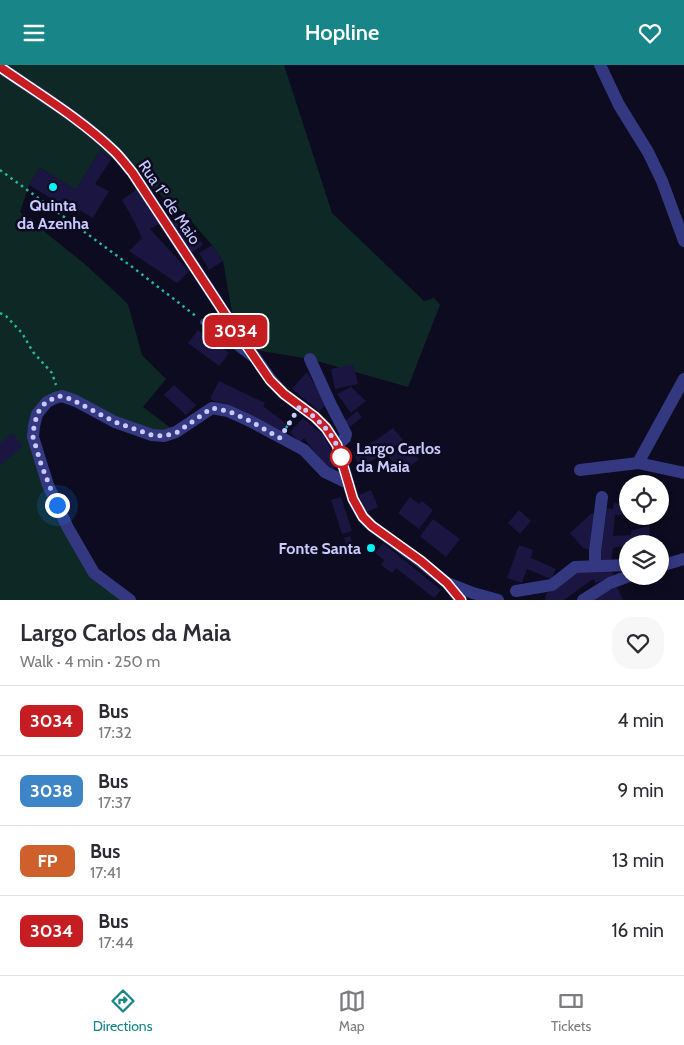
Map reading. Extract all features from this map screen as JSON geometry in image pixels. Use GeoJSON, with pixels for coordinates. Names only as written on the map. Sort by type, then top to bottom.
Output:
{"type":"FeatureCollection","features":[{"type":"Feature","properties":{"kind":"street"},"geometry":{"type":"LineString","coordinates":[[600,65],[619,105],[648,152],[662,181],[684,241]]}},
{"type":"Feature","properties":{"kind":"street","name":"Rua 1º de Maio"},"geometry":{"type":"LineString","coordinates":[[0,67],[41,94],[97,136],[116,153],[132,172],[260,366]]}},
{"type":"Feature","properties":{"kind":"street"},"geometry":{"type":"LineString","coordinates":[[310,359],[346,434],[345,438],[337,445]]}},
{"type":"Feature","properties":{"kind":"street"},"geometry":{"type":"LineString","coordinates":[[260,366],[270,380],[284,394],[315,417],[326,428],[337,445],[355,504],[363,517],[372,526],[421,561],[447,583],[461,600]]}},
{"type":"Feature","properties":{"kind":"street"},"geometry":{"type":"LineString","coordinates":[[638,463],[684,379]]}},
{"type":"Feature","properties":{"kind":"street"},"geometry":{"type":"LineString","coordinates":[[130,600],[94,573],[68,528],[43,471],[33,437],[34,426],[37,414],[43,405],[50,400],[59,396],[71,399],[115,422],[152,435],[164,436],[176,433],[212,408],[228,411],[304,450],[325,473],[348,483]]}},
{"type":"Feature","properties":{"kind":"street"},"geometry":{"type":"LineString","coordinates":[[580,470],[638,463],[684,473]]}},
{"type":"Feature","properties":{"kind":"street"},"geometry":{"type":"LineString","coordinates":[[595,566],[595,551],[602,497]]}},
{"type":"Feature","properties":{"kind":"street"},"geometry":{"type":"LineString","coordinates":[[669,563],[684,559]]}},
{"type":"Feature","properties":{"kind":"street"},"geometry":{"type":"LineString","coordinates":[[516,591],[552,585],[575,567],[619,565]]}},
{"type":"Feature","properties":{"kind":"street"},"geometry":{"type":"LineString","coordinates":[[583,600],[610,583],[619,580]]}},
{"type":"Feature","properties":{"kind":"street"},"geometry":{"type":"LineString","coordinates":[[447,583],[498,600]]}},
{"type":"Feature","properties":{"kind":"lane"},"geometry":{"type":"LineString","coordinates":[[203,322],[260,366]]}},
{"type":"Feature","properties":{"kind":"path"},"geometry":{"type":"LineString","coordinates":[[0,170],[203,322]]}},
{"type":"Feature","properties":{"kind":"path"},"geometry":{"type":"LineString","coordinates":[[0,313],[6,315],[22,333],[33,352],[52,373],[59,396]]}},
{"type":"Feature","properties":{"kind":"path"},"geometry":{"type":"LineString","coordinates":[[280,438],[300,406]]}},
{"type":"Feature","properties":{"kind":"green space"},"geometry":{"type":"Polygon","coordinates":[[[0,65],[284,65],[332,213],[424,301],[434,298],[440,305],[408,387],[310,359],[249,349],[235,329],[223,261],[212,245],[184,213],[100,150],[76,190],[40,168],[29,185],[20,212],[86,265],[128,304],[142,355],[166,379],[143,407],[176,432],[164,436],[55,398],[33,432],[80,551],[130,600],[0,600],[0,65]]]}},
{"type":"Feature","properties":{"kind":"building"},"geometry":{"type":"Polygon","coordinates":[[[100,150],[112,158],[95,184],[109,191],[93,218],[68,203],[65,207],[29,185],[40,168],[76,190],[100,150]]]}},
{"type":"Feature","properties":{"kind":"building"},"geometry":{"type":"Polygon","coordinates":[[[137,189],[159,224],[150,229],[189,271],[177,283],[129,251],[142,238],[122,200],[137,189]]]}},
{"type":"Feature","properties":{"kind":"building"},"geometry":{"type":"Polygon","coordinates":[[[184,213],[203,245],[189,254],[169,222],[184,213]]]}},
{"type":"Feature","properties":{"kind":"building"},"geometry":{"type":"Polygon","coordinates":[[[212,245],[223,261],[209,270],[199,253],[212,245]]]}},
{"type":"Feature","properties":{"kind":"building"},"geometry":{"type":"Polygon","coordinates":[[[198,330],[229,353],[219,366],[188,343],[198,330]]]}},
{"type":"Feature","properties":{"kind":"building"},"geometry":{"type":"Polygon","coordinates":[[[353,364],[358,384],[335,389],[331,369],[353,364]]]}},
{"type":"Feature","properties":{"kind":"building"},"geometry":{"type":"Polygon","coordinates":[[[307,372],[327,404],[319,411],[292,389],[307,372]]]}},
{"type":"Feature","properties":{"kind":"building"},"geometry":{"type":"Polygon","coordinates":[[[219,381],[265,403],[263,406],[288,425],[280,434],[210,399],[219,381]]]}},
{"type":"Feature","properties":{"kind":"building"},"geometry":{"type":"Polygon","coordinates":[[[174,385],[196,405],[186,415],[164,395],[174,385]]]}},
{"type":"Feature","properties":{"kind":"building"},"geometry":{"type":"Polygon","coordinates":[[[351,387],[366,401],[351,413],[337,394],[351,387]]]}},
{"type":"Feature","properties":{"kind":"building"},"geometry":{"type":"Polygon","coordinates":[[[357,411],[362,417],[350,427],[345,421],[357,411]]]}},
{"type":"Feature","properties":{"kind":"building"},"geometry":{"type":"Polygon","coordinates":[[[303,418],[324,436],[331,450],[335,468],[327,471],[304,438],[300,442],[290,432],[303,418]]]}},
{"type":"Feature","properties":{"kind":"building"},"geometry":{"type":"Polygon","coordinates":[[[393,428],[419,459],[402,473],[386,454],[359,467],[353,452],[378,439],[393,428]]]}},
{"type":"Feature","properties":{"kind":"building"},"geometry":{"type":"Polygon","coordinates":[[[12,433],[23,446],[2,464],[0,463],[0,443],[12,433]]]}},
{"type":"Feature","properties":{"kind":"building"},"geometry":{"type":"Polygon","coordinates":[[[371,490],[378,507],[366,512],[359,495],[371,490]]]}},
{"type":"Feature","properties":{"kind":"building"},"geometry":{"type":"Polygon","coordinates":[[[341,497],[352,531],[342,534],[331,500],[341,497]]]}},
{"type":"Feature","properties":{"kind":"building"},"geometry":{"type":"Polygon","coordinates":[[[410,497],[419,504],[422,501],[433,510],[419,529],[398,513],[410,497]]]}},
{"type":"Feature","properties":{"kind":"building"},"geometry":{"type":"Polygon","coordinates":[[[614,503],[619,504],[619,515],[615,515],[613,536],[619,536],[619,547],[613,548],[611,562],[598,561],[604,508],[613,509],[614,503]]]}},
{"type":"Feature","properties":{"kind":"building"},"geometry":{"type":"Polygon","coordinates":[[[519,510],[531,521],[520,534],[508,523],[519,510]]]}},
{"type":"Feature","properties":{"kind":"building"},"geometry":{"type":"Polygon","coordinates":[[[592,513],[599,518],[592,550],[583,548],[570,533],[592,513]]]}},
{"type":"Feature","properties":{"kind":"building"},"geometry":{"type":"Polygon","coordinates":[[[433,519],[460,539],[446,557],[420,536],[433,519]]]}},
{"type":"Feature","properties":{"kind":"building"},"geometry":{"type":"Polygon","coordinates":[[[649,526],[650,535],[631,535],[631,531],[649,526]]]}},
{"type":"Feature","properties":{"kind":"building"},"geometry":{"type":"Polygon","coordinates":[[[350,536],[354,549],[348,551],[344,538],[350,536]]]}},
{"type":"Feature","properties":{"kind":"building"},"geometry":{"type":"Polygon","coordinates":[[[383,543],[441,590],[434,598],[396,568],[392,573],[381,565],[384,560],[375,553],[383,543]]]}},
{"type":"Feature","properties":{"kind":"building"},"geometry":{"type":"Polygon","coordinates":[[[519,545],[533,550],[531,558],[556,569],[551,579],[527,569],[522,583],[507,578],[519,545]]]}},
{"type":"Feature","properties":{"kind":"building"},"geometry":{"type":"Polygon","coordinates":[[[611,569],[614,575],[596,583],[593,579],[564,600],[545,600],[546,594],[577,570],[611,569]]]}},
{"type":"Feature","properties":{"kind":"building"},"geometry":{"type":"Polygon","coordinates":[[[617,587],[623,600],[590,600],[594,597],[617,587]]]}},
{"type":"Feature","properties":{"kind":"bus line","name":"3034"},"geometry":{"type":"LineString","coordinates":[[0,67],[41,94],[97,136],[116,153],[132,172],[270,380],[284,394],[315,417],[326,428],[337,445],[353,499],[363,517],[372,526],[421,561],[447,583],[461,600]]}},
{"type":"Feature","properties":{"kind":"place","name":"Quinta da Azenha"},"geometry":{"type":"Point","coordinates":[53,187]}},
{"type":"Feature","properties":{"kind":"place","name":"Largo Carlos da Maia"},"geometry":{"type":"Point","coordinates":[341,457]}},
{"type":"Feature","properties":{"kind":"place","name":"Fonte Santa"},"geometry":{"type":"Point","coordinates":[371,548]}},
{"type":"Feature","properties":{"kind":"route"},"geometry":{"type":"LineString","coordinates":[[57,505],[41,464],[33,432],[40,409],[47,402],[59,396],[71,399],[115,422],[152,435],[164,436],[176,433],[212,408],[228,411],[280,438],[300,406],[326,428],[337,445],[341,457]]}}]}
